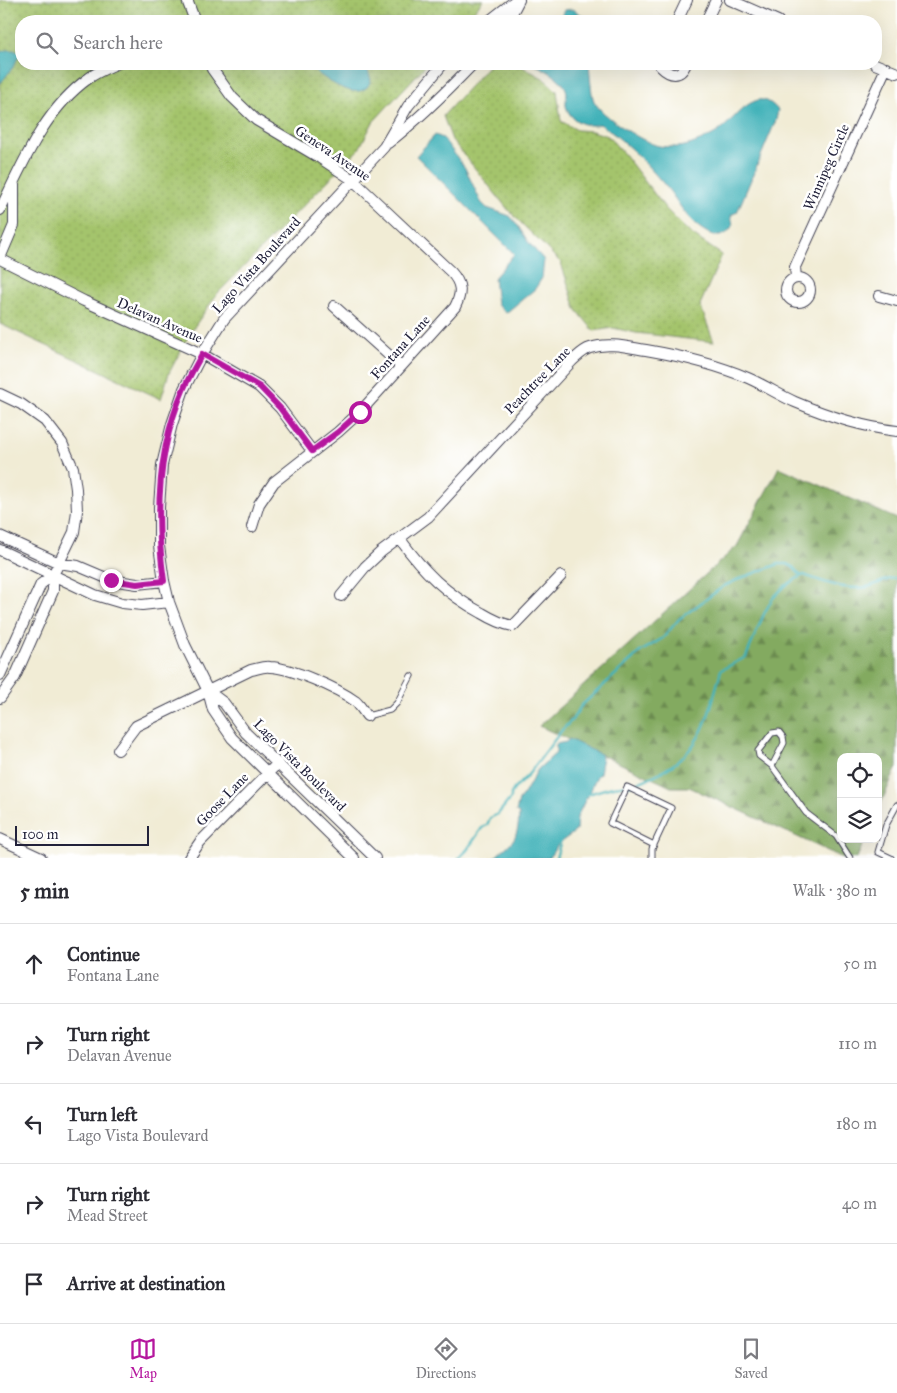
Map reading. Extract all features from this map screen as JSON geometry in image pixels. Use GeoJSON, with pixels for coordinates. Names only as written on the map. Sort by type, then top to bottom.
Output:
{"type":"FeatureCollection","features":[{"type":"Feature","properties":{"kind":"street"},"geometry":{"type":"LineString","coordinates":[[187,0],[193,15]]}},
{"type":"Feature","properties":{"kind":"street"},"geometry":{"type":"LineString","coordinates":[[497,15],[518,0]]}},
{"type":"Feature","properties":{"kind":"street"},"geometry":{"type":"LineString","coordinates":[[511,15],[518,0]]}},
{"type":"Feature","properties":{"kind":"street"},"geometry":{"type":"LineString","coordinates":[[680,15],[687,0]]}},
{"type":"Feature","properties":{"kind":"street"},"geometry":{"type":"LineString","coordinates":[[709,15],[716,0]]}},
{"type":"Feature","properties":{"kind":"street"},"geometry":{"type":"LineString","coordinates":[[730,0],[764,15]]}},
{"type":"Feature","properties":{"kind":"street"},"geometry":{"type":"LineString","coordinates":[[882,67],[897,73]]}},
{"type":"Feature","properties":{"kind":"street","name":"Winnipeg Circle"},"geometry":{"type":"LineString","coordinates":[[796,278],[795,267],[886,68]]}},
{"type":"Feature","properties":{"kind":"street"},"geometry":{"type":"LineString","coordinates":[[0,210],[36,137],[57,106],[89,78],[104,70]]}},
{"type":"Feature","properties":{"kind":"street","name":"Geneva Avenue"},"geometry":{"type":"LineString","coordinates":[[213,70],[232,97],[256,120],[353,180],[451,272],[458,280],[461,289]]}},
{"type":"Feature","properties":{"kind":"street","name":"Lago Vista Boulevard"},"geometry":{"type":"LineString","coordinates":[[354,858],[232,738],[213,710],[208,691],[185,644],[169,602],[164,581],[159,546],[162,465],[172,424],[184,389],[202,354],[224,319],[384,147],[408,106],[438,70]]}},
{"type":"Feature","properties":{"kind":"street"},"geometry":{"type":"LineString","coordinates":[[384,147],[414,122],[467,70]]}},
{"type":"Feature","properties":{"kind":"street"},"geometry":{"type":"LineString","coordinates":[[664,70],[677,74],[683,70]]}},
{"type":"Feature","properties":{"kind":"street"},"geometry":{"type":"LineString","coordinates":[[0,259],[14,225],[14,180]]}},
{"type":"Feature","properties":{"kind":"street","name":"Delavan Avenue"},"geometry":{"type":"LineString","coordinates":[[0,259],[84,301],[202,354],[260,387],[280,408],[312,451]]}},
{"type":"Feature","properties":{"kind":"street","name":"Fontana Lane"},"geometry":{"type":"LineString","coordinates":[[252,527],[259,504],[274,482],[338,432],[360,412],[455,307],[460,297],[461,289]]}},
{"type":"Feature","properties":{"kind":"street"},"geometry":{"type":"LineString","coordinates":[[879,296],[897,301]]}},
{"type":"Feature","properties":{"kind":"street"},"geometry":{"type":"LineString","coordinates":[[334,306],[401,366]]}},
{"type":"Feature","properties":{"kind":"street","name":"Peachtree Lane"},"geometry":{"type":"LineString","coordinates":[[342,596],[365,567],[381,552],[428,517],[587,348],[615,345],[676,356],[716,366],[749,378],[794,402],[828,415],[861,425],[897,431]]}},
{"type":"Feature","properties":{"kind":"street"},"geometry":{"type":"LineString","coordinates":[[0,394],[21,404],[45,421],[62,443],[72,468],[76,488],[77,511],[74,532],[53,575],[53,591],[15,677],[0,698]]}},
{"type":"Feature","properties":{"kind":"street"},"geometry":{"type":"LineString","coordinates":[[0,536],[59,563],[78,566],[111,580],[137,584],[164,581]]}},
{"type":"Feature","properties":{"kind":"street"},"geometry":{"type":"LineString","coordinates":[[400,539],[418,563],[441,586],[466,605],[501,624],[513,626],[561,576]]}},
{"type":"Feature","properties":{"kind":"street"},"geometry":{"type":"LineString","coordinates":[[0,550],[94,595],[122,604],[142,605],[169,602]]}},
{"type":"Feature","properties":{"kind":"street"},"geometry":{"type":"LineString","coordinates":[[0,675],[41,584],[53,575]]}},
{"type":"Feature","properties":{"kind":"street"},"geometry":{"type":"LineString","coordinates":[[118,750],[136,726],[250,670],[269,666],[303,675],[343,694],[357,702],[367,716]]}},
{"type":"Feature","properties":{"kind":"street","name":"Lago Vista Boulevard"},"geometry":{"type":"LineString","coordinates":[[208,691],[224,703],[246,733],[375,858]]}},
{"type":"Feature","properties":{"kind":"street","name":"Goose Lane"},"geometry":{"type":"LineString","coordinates":[[189,858],[200,842],[266,773],[278,763]]}},
{"type":"Feature","properties":{"kind":"street"},"geometry":{"type":"LineString","coordinates":[[0,839],[41,858]]}},
{"type":"Feature","properties":{"kind":"lane"},"geometry":{"type":"LineString","coordinates":[[367,716],[390,710],[397,703],[411,676]]}},
{"type":"Feature","properties":{"kind":"lane"},"geometry":{"type":"LineString","coordinates":[[772,766],[784,743],[783,737],[779,732],[772,733],[758,751],[759,756],[772,766],[806,813],[836,836],[850,858]]}},
{"type":"Feature","properties":{"kind":"lane"},"geometry":{"type":"LineString","coordinates":[[652,858],[652,849],[654,845],[671,808],[627,787],[610,822],[654,845]]}},
{"type":"Feature","properties":{"kind":"lane"},"geometry":{"type":"LineString","coordinates":[[891,858],[878,852],[886,825],[897,806]]}},
{"type":"Feature","properties":{"kind":"green space"},"geometry":{"type":"Polygon","coordinates":[[[0,0],[483,0],[471,15],[15,15],[15,70],[421,70],[373,122],[359,149],[217,294],[190,333],[169,373],[161,399],[0,324],[0,0]]]}},
{"type":"Feature","properties":{"kind":"green space"},"geometry":{"type":"Polygon","coordinates":[[[484,70],[528,70],[543,78],[557,91],[561,121],[577,130],[592,131],[608,136],[666,209],[690,233],[722,255],[700,305],[714,342],[636,333],[613,328],[594,331],[576,309],[561,263],[510,212],[452,140],[443,116],[484,70]]]}},
{"type":"Feature","properties":{"kind":"green space"},"geometry":{"type":"Polygon","coordinates":[[[779,467],[897,519],[897,767],[882,801],[882,753],[837,753],[837,843],[863,843],[857,858],[843,858],[689,787],[671,787],[539,726],[737,546],[779,467]]]}},
{"type":"Feature","properties":{"kind":"water"},"geometry":{"type":"Polygon","coordinates":[[[573,9],[582,15],[562,15],[565,10],[573,9]]]}},
{"type":"Feature","properties":{"kind":"water"},"geometry":{"type":"Polygon","coordinates":[[[15,50],[15,64],[0,84],[0,52],[15,50]]]}},
{"type":"Feature","properties":{"kind":"water"},"geometry":{"type":"Polygon","coordinates":[[[314,70],[366,70],[371,80],[367,87],[361,91],[353,91],[336,85],[314,70]]]}},
{"type":"Feature","properties":{"kind":"water"},"geometry":{"type":"Polygon","coordinates":[[[544,70],[589,70],[593,98],[598,107],[624,128],[644,140],[659,146],[678,147],[692,144],[705,138],[719,131],[744,108],[755,101],[765,100],[773,105],[778,110],[776,120],[737,212],[731,215],[733,225],[730,229],[725,234],[719,236],[712,235],[693,222],[668,189],[625,143],[600,124],[584,124],[571,116],[566,106],[567,92],[565,87],[544,70]]]}},
{"type":"Feature","properties":{"kind":"water"},"geometry":{"type":"Polygon","coordinates":[[[435,135],[443,138],[465,168],[481,202],[487,208],[510,216],[544,260],[542,278],[535,289],[506,313],[497,305],[494,278],[514,254],[416,156],[435,135]]]}},
{"type":"Feature","properties":{"kind":"water"},"geometry":{"type":"Polygon","coordinates":[[[569,739],[600,754],[602,762],[600,773],[577,817],[576,831],[558,844],[549,858],[494,858],[510,844],[515,836],[519,814],[516,812],[519,800],[538,769],[556,753],[556,744],[566,742],[569,739]]]}},
{"type":"Feature","properties":{"kind":"waterway"},"geometry":{"type":"LineString","coordinates":[[459,858],[482,828],[487,825],[490,818],[498,814],[511,798],[514,789],[528,775],[581,706],[640,652],[663,638],[679,619],[724,586],[779,564],[787,564],[793,567],[801,576]]}},
{"type":"Feature","properties":{"kind":"waterway"},"geometry":{"type":"LineString","coordinates":[[586,795],[607,788],[630,785],[653,776],[669,767],[693,746],[707,719],[721,670],[746,657],[772,599],[785,586],[804,575],[851,588],[867,587],[897,578]]}},
{"type":"Feature","properties":{"kind":"waterway"},"geometry":{"type":"LineString","coordinates":[[556,858],[561,840]]}},
{"type":"Feature","properties":{"kind":"route"},"geometry":{"type":"LineString","coordinates":[[111,580],[137,584],[164,581],[159,546],[162,465],[172,424],[184,389],[202,354],[260,387],[280,408],[312,451],[338,432],[360,412]]}}]}
